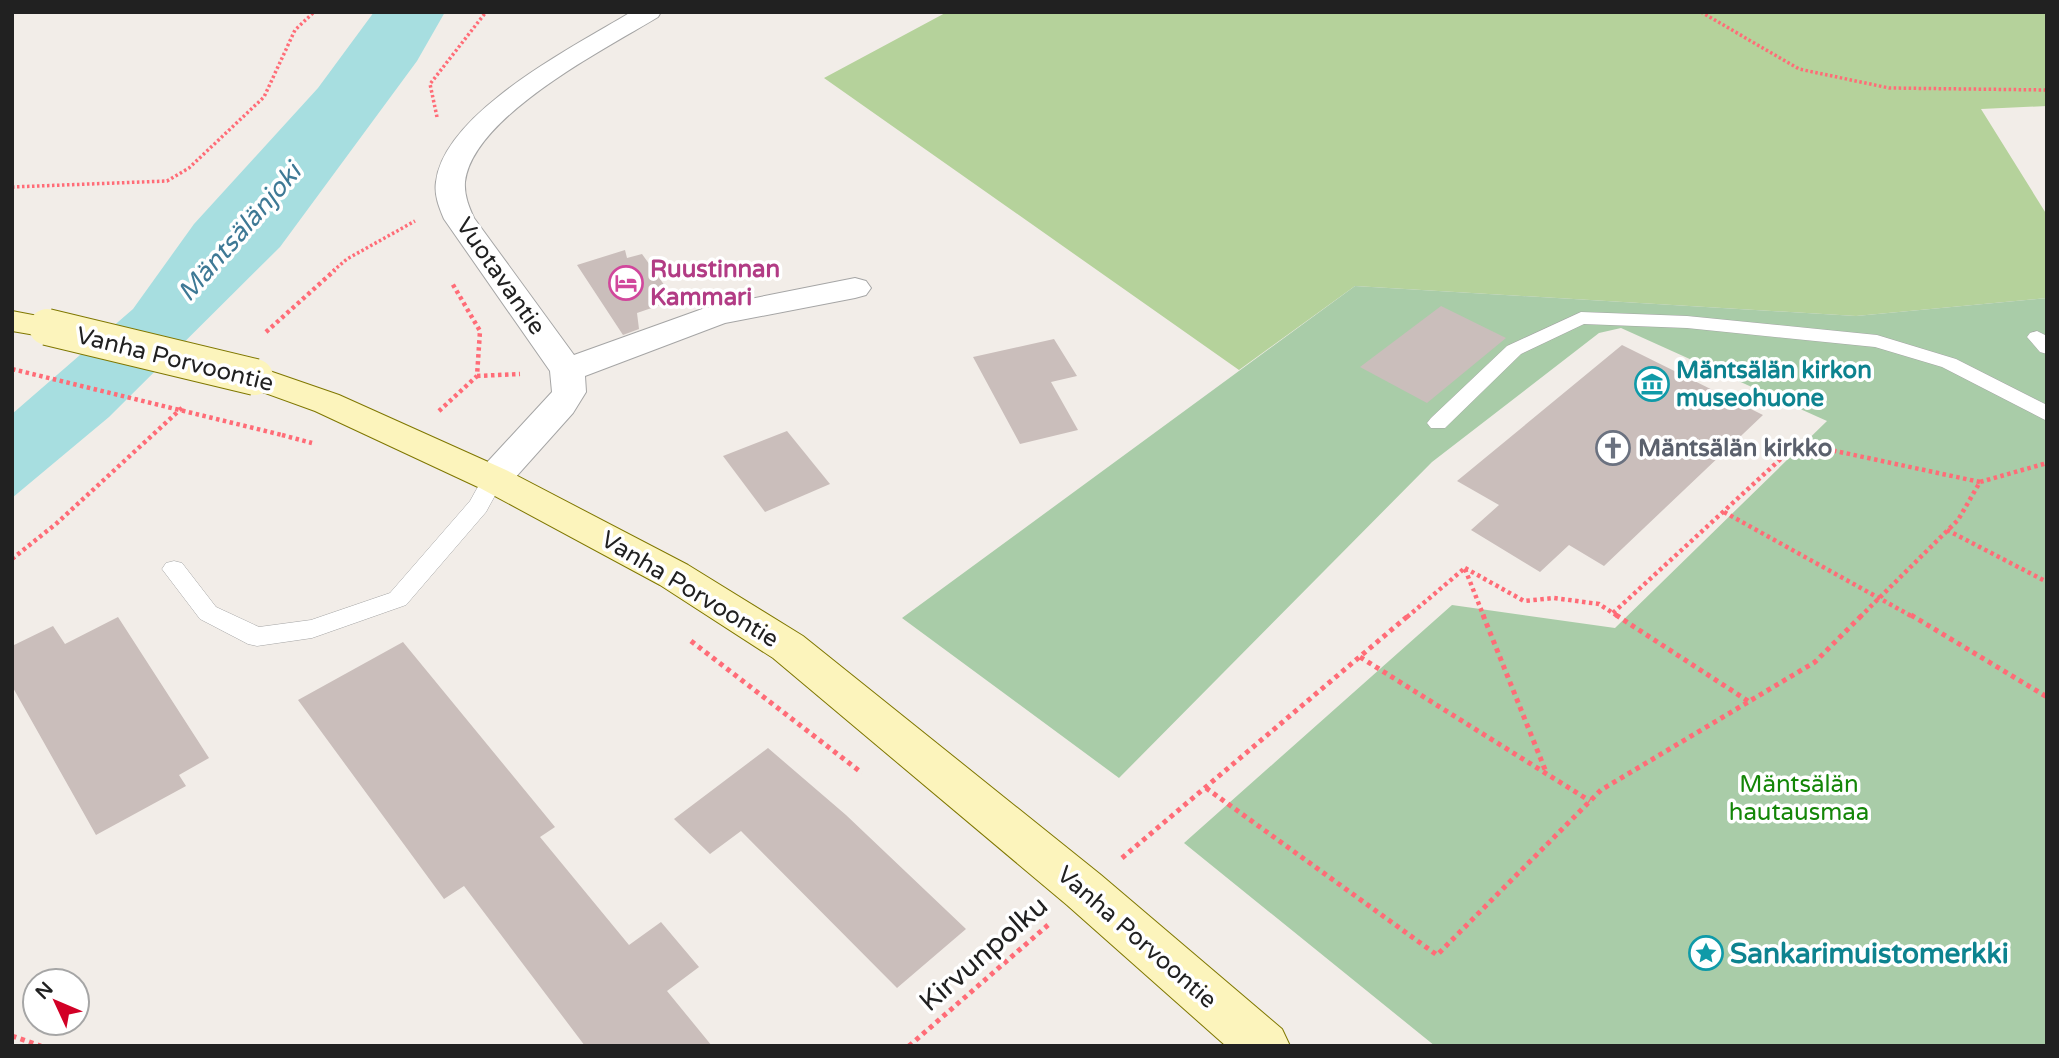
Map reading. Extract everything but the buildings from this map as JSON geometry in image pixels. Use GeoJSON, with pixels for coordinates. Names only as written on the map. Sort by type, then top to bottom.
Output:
{"type":"FeatureCollection","features":[{"type":"Feature","properties":{"kind":"main road","name":"Vanha Porvoontie"},"geometry":{"type":"LineString","coordinates":[[12,321],[255,376],[327,403],[493,479],[674,575],[788,647],[1084,890],[1264,1046]]}},
{"type":"Feature","properties":{"kind":"street","name":"Vuotavantie"},"geometry":{"type":"LineString","coordinates":[[566,370],[459,219],[451,199],[451,177],[464,145],[491,116],[537,81],[649,12]]}},
{"type":"Feature","properties":{"kind":"street"},"geometry":{"type":"LineString","coordinates":[[493,479],[561,405],[569,392],[566,370],[717,315],[855,288]]}},
{"type":"Feature","properties":{"kind":"lane"},"geometry":{"type":"LineString","coordinates":[[1438,423],[1514,350],[1581,318],[1687,323],[1877,341],[1950,363],[2047,414]]}},
{"type":"Feature","properties":{"kind":"lane"},"geometry":{"type":"LineString","coordinates":[[173,569],[208,613],[257,637],[312,628],[398,599],[478,506],[493,479]]}},
{"type":"Feature","properties":{"kind":"path"},"geometry":{"type":"LineString","coordinates":[[12,187],[167,181],[189,168],[264,97],[295,30],[314,12]]}},
{"type":"Feature","properties":{"kind":"path"},"geometry":{"type":"LineString","coordinates":[[439,123],[430,84],[486,12]]}},
{"type":"Feature","properties":{"kind":"path"},"geometry":{"type":"LineString","coordinates":[[1701,12],[1799,69],[1889,88],[2047,90]]}},
{"type":"Feature","properties":{"kind":"path"},"geometry":{"type":"LineString","coordinates":[[12,369],[282,435]]}},
{"type":"Feature","properties":{"kind":"path"},"geometry":{"type":"LineString","coordinates":[[1613,613],[1798,443],[1980,482],[2047,463]]}},
{"type":"Feature","properties":{"kind":"path"},"geometry":{"type":"LineString","coordinates":[[1206,788],[1437,955],[1601,790],[1815,662],[1958,520],[1980,482]]}},
{"type":"Feature","properties":{"kind":"path"},"geometry":{"type":"LineString","coordinates":[[1724,512],[1880,597],[2047,697]]}},
{"type":"Feature","properties":{"kind":"path"},"geometry":{"type":"LineString","coordinates":[[1947,530],[2047,582]]}},
{"type":"Feature","properties":{"kind":"path"},"geometry":{"type":"LineString","coordinates":[[1465,568],[1524,601],[1553,598],[1599,604],[1748,701]]}},
{"type":"Feature","properties":{"kind":"path"},"geometry":{"type":"LineString","coordinates":[[1465,568],[1546,773]]}},
{"type":"Feature","properties":{"kind":"path","name":"Kirvunpolku"},"geometry":{"type":"LineString","coordinates":[[909,1046],[1084,890],[1465,568]]}},
{"type":"Feature","properties":{"kind":"path"},"geometry":{"type":"LineString","coordinates":[[690,640],[866,776]]}},
{"type":"Feature","properties":{"kind":"path"},"geometry":{"type":"LineString","coordinates":[[1360,657],[1590,801]]}},
{"type":"Feature","properties":{"kind":"path"},"geometry":{"type":"LineString","coordinates":[[12,1036],[41,1046]]}},
{"type":"Feature","properties":{"kind":"green space"},"geometry":{"type":"Polygon","coordinates":[[[947,12],[2047,12],[2047,106],[1981,109],[2047,215],[2047,298],[1856,316],[1355,286],[1239,370],[824,78],[947,12]]]}},
{"type":"Feature","properties":{"kind":"green space","name":"Mäntsälän hautausmaa"},"geometry":{"type":"Polygon","coordinates":[[[1355,286],[1856,316],[2047,298],[2047,1046],[1435,1046],[1184,843],[1452,605],[1615,628],[1827,421],[1621,328],[1599,333],[1432,462],[1119,778],[902,618],[1355,286]]]}},
{"type":"Feature","properties":{"kind":"water","name":"Mäntsälänjoki"},"geometry":{"type":"Polygon","coordinates":[[[374,12],[445,12],[417,61],[280,247],[109,417],[12,498],[12,414],[133,309],[194,224],[318,88],[374,12]]]}},
{"type":"Feature","properties":{"kind":"place","name":"Ruustinnan Kammari"},"geometry":{"type":"Point","coordinates":[626,283]}},
{"type":"Feature","properties":{"kind":"place","name":"Mäntsälän kirkon museohuone"},"geometry":{"type":"Point","coordinates":[1652,384]}},
{"type":"Feature","properties":{"kind":"place","name":"Mäntsälän kirkko"},"geometry":{"type":"Point","coordinates":[1613,448]}},
{"type":"Feature","properties":{"kind":"place","name":"Sankarimuistomerkki"},"geometry":{"type":"Point","coordinates":[1706,953]}}]}
